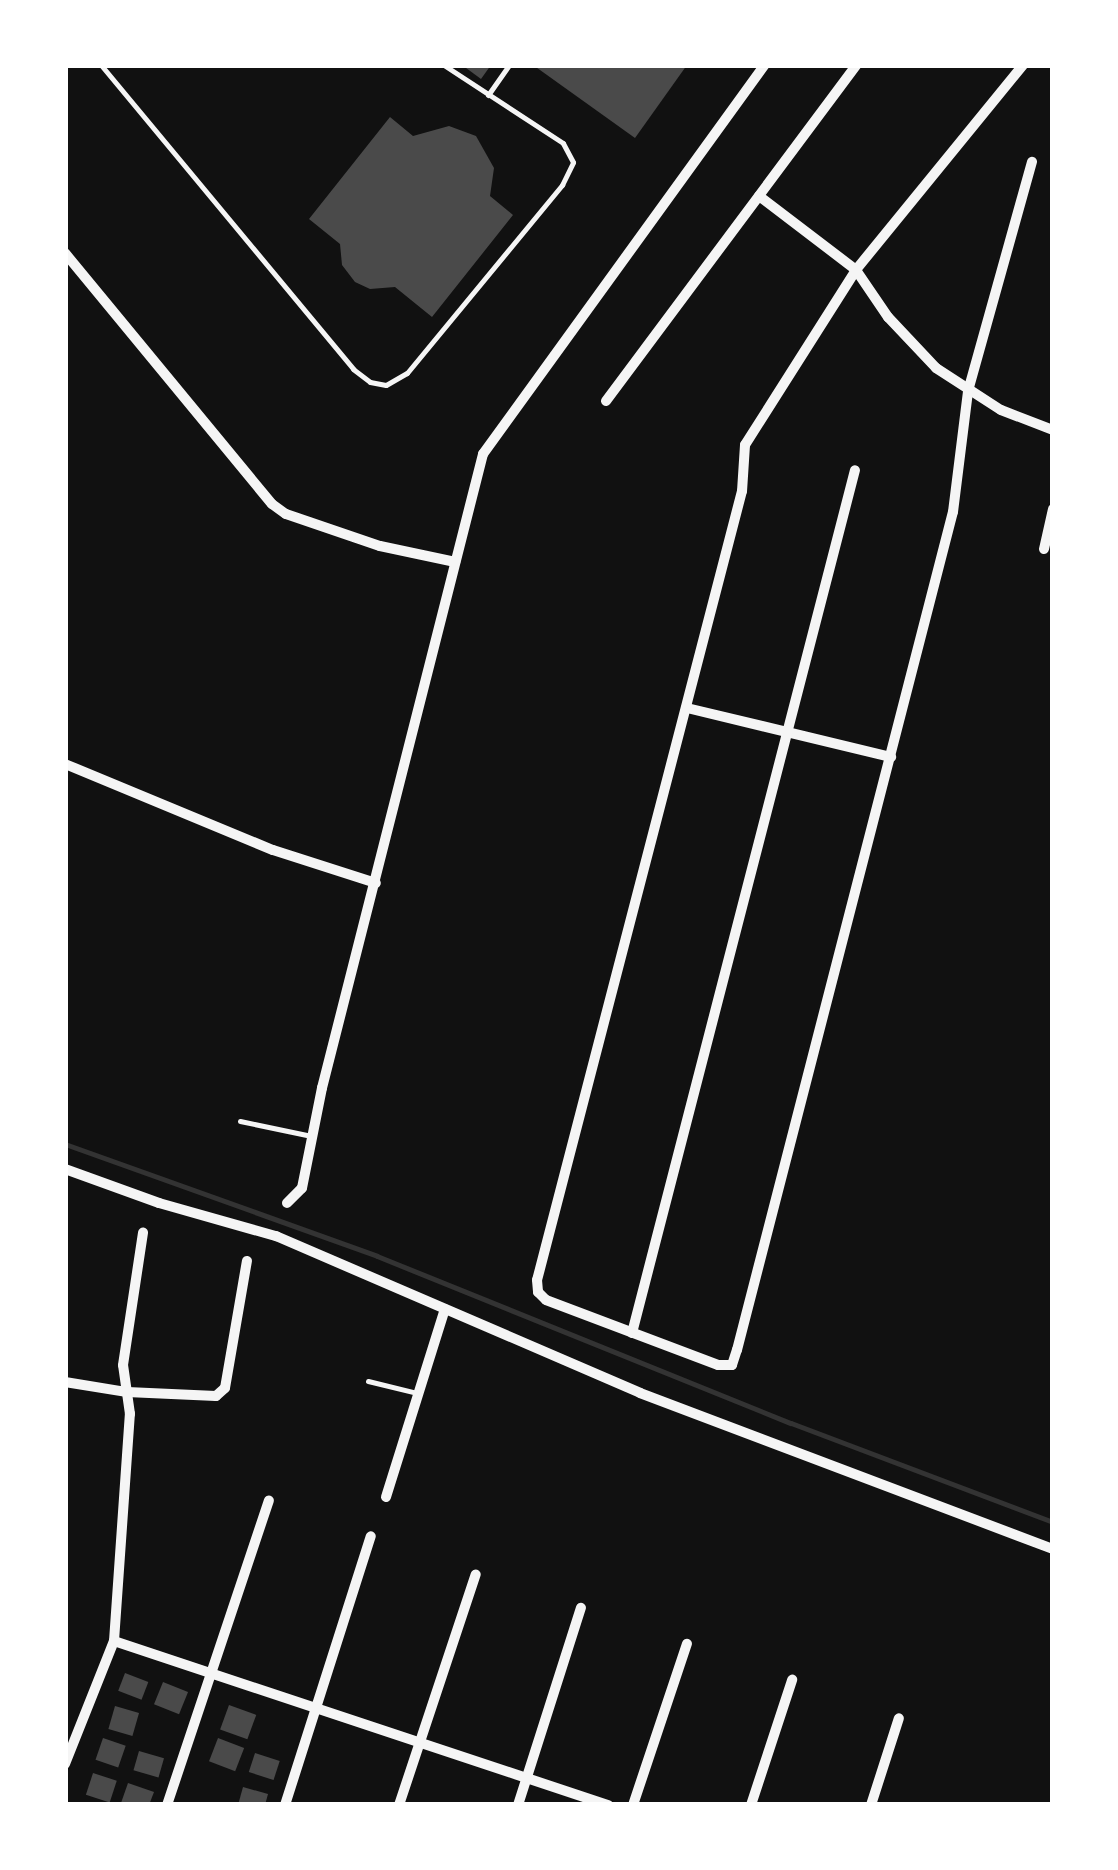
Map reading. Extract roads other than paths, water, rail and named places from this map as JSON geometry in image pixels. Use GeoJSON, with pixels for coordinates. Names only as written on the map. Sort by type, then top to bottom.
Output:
{"type":"FeatureCollection","features":[{"type":"Feature","properties":{"kind":"street"},"geometry":{"type":"LineString","coordinates":[[287,1203],[302,1188],[483,454],[496,430],[765,65]]}},
{"type":"Feature","properties":{"kind":"street"},"geometry":{"type":"LineString","coordinates":[[606,401],[856,65]]}},
{"type":"Feature","properties":{"kind":"street"},"geometry":{"type":"LineString","coordinates":[[1023,65],[856,270],[745,445],[742,492],[537,1280],[538,1292],[546,1300],[718,1365],[732,1365],[891,757],[953,512],[968,390],[1032,162]]}},
{"type":"Feature","properties":{"kind":"street"},"geometry":{"type":"LineString","coordinates":[[759,196],[856,270],[910,343],[968,390],[1001,410],[1053,430]]}},
{"type":"Feature","properties":{"kind":"street"},"geometry":{"type":"LineString","coordinates":[[65,253],[272,504],[286,514],[380,546],[455,562]]}},
{"type":"Feature","properties":{"kind":"street"},"geometry":{"type":"LineString","coordinates":[[632,1333],[855,470]]}},
{"type":"Feature","properties":{"kind":"street"},"geometry":{"type":"LineString","coordinates":[[1044,549],[1053,509]]}},
{"type":"Feature","properties":{"kind":"street"},"geometry":{"type":"LineString","coordinates":[[687,708],[891,757]]}},
{"type":"Feature","properties":{"kind":"street"},"geometry":{"type":"LineString","coordinates":[[65,764],[272,850],[376,884]]}},
{"type":"Feature","properties":{"kind":"street"},"geometry":{"type":"LineString","coordinates":[[65,1168],[160,1203],[276,1236],[722,1425],[1053,1549]]}},
{"type":"Feature","properties":{"kind":"street"},"geometry":{"type":"LineString","coordinates":[[65,1764],[114,1641],[130,1414],[124,1365],[143,1234]]}},
{"type":"Feature","properties":{"kind":"street"},"geometry":{"type":"LineString","coordinates":[[65,1382],[128,1392],[213,1397],[219,1394],[224,1388],[247,1262]]}},
{"type":"Feature","properties":{"kind":"street"},"geometry":{"type":"LineString","coordinates":[[386,1497],[445,1310]]}},
{"type":"Feature","properties":{"kind":"street"},"geometry":{"type":"LineString","coordinates":[[167,1805],[269,1501]]}},
{"type":"Feature","properties":{"kind":"street"},"geometry":{"type":"LineString","coordinates":[[284,1805],[371,1536]]}},
{"type":"Feature","properties":{"kind":"street"},"geometry":{"type":"LineString","coordinates":[[399,1805],[476,1574]]}},
{"type":"Feature","properties":{"kind":"street"},"geometry":{"type":"LineString","coordinates":[[518,1805],[582,1608]]}},
{"type":"Feature","properties":{"kind":"street"},"geometry":{"type":"LineString","coordinates":[[114,1641],[608,1805]]}},
{"type":"Feature","properties":{"kind":"street"},"geometry":{"type":"LineString","coordinates":[[633,1805],[687,1644]]}},
{"type":"Feature","properties":{"kind":"street"},"geometry":{"type":"LineString","coordinates":[[751,1805],[792,1680]]}},
{"type":"Feature","properties":{"kind":"street"},"geometry":{"type":"LineString","coordinates":[[871,1805],[900,1718]]}},
{"type":"Feature","properties":{"kind":"lane"},"geometry":{"type":"LineString","coordinates":[[101,65],[352,369],[370,382],[386,385],[396,384],[407,374],[562,185],[573,162],[563,143],[444,65]]}},
{"type":"Feature","properties":{"kind":"lane"},"geometry":{"type":"LineString","coordinates":[[488,96],[509,65]]}},
{"type":"Feature","properties":{"kind":"lane"},"geometry":{"type":"LineString","coordinates":[[240,1122],[314,1136]]}},
{"type":"Feature","properties":{"kind":"lane"},"geometry":{"type":"LineString","coordinates":[[368,1382],[416,1393]]}},
{"type":"Feature","properties":{"kind":"waterway"},"geometry":{"type":"LineString","coordinates":[[65,1144],[377,1256],[791,1423],[1053,1522]]}}]}
